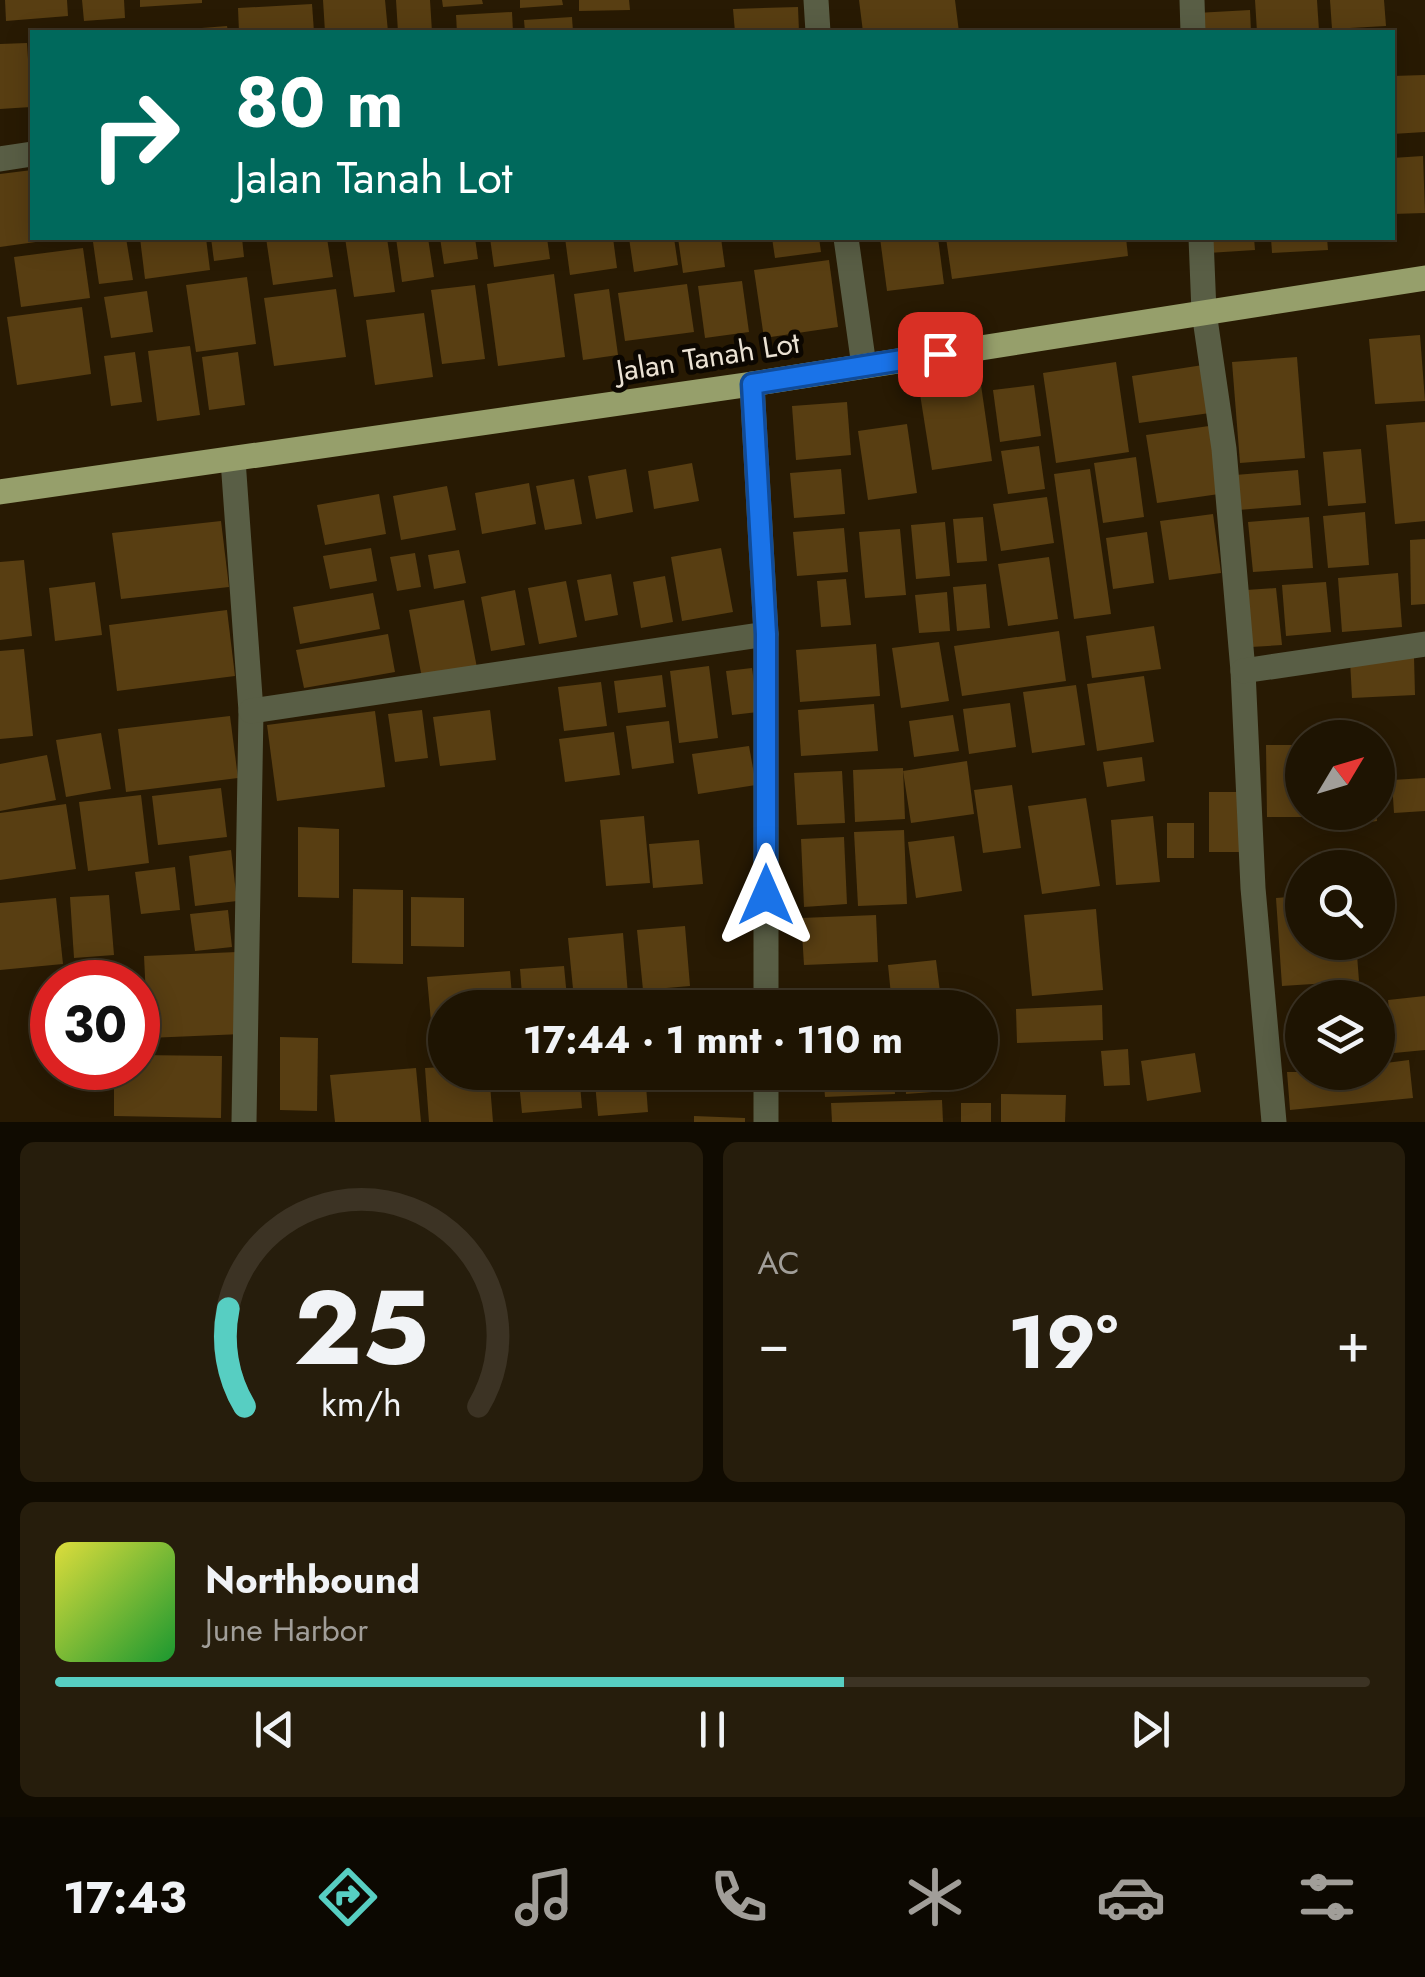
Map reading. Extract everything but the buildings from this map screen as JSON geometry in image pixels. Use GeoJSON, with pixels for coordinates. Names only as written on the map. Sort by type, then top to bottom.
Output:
{"type":"FeatureCollection","features":[{"type":"Feature","properties":{"kind":"main road","name":"Jalan Tanah Lot"},"geometry":{"type":"LineString","coordinates":[[0,492],[752,384],[1425,278]]}},
{"type":"Feature","properties":{"kind":"street"},"geometry":{"type":"LineString","coordinates":[[816,0],[818,30]]}},
{"type":"Feature","properties":{"kind":"street"},"geometry":{"type":"LineString","coordinates":[[1192,0],[1193,30]]}},
{"type":"Feature","properties":{"kind":"street"},"geometry":{"type":"LineString","coordinates":[[0,159],[30,154]]}},
{"type":"Feature","properties":{"kind":"street"},"geometry":{"type":"LineString","coordinates":[[846,240],[864,366]]}},
{"type":"Feature","properties":{"kind":"street"},"geometry":{"type":"LineString","coordinates":[[1201,240],[1204,312],[1224,449],[1243,671],[1253,888],[1274,1122]]}},
{"type":"Feature","properties":{"kind":"street"},"geometry":{"type":"LineString","coordinates":[[752,384],[766,634],[766,990]]}},
{"type":"Feature","properties":{"kind":"street"},"geometry":{"type":"LineString","coordinates":[[232,460],[251,711],[244,1122]]}},
{"type":"Feature","properties":{"kind":"street"},"geometry":{"type":"LineString","coordinates":[[251,711],[766,634]]}},
{"type":"Feature","properties":{"kind":"street"},"geometry":{"type":"LineString","coordinates":[[1243,671],[1425,644]]}},
{"type":"Feature","properties":{"kind":"street"},"geometry":{"type":"LineString","coordinates":[[766,1090],[766,1122]]}},
{"type":"Feature","properties":{"kind":"route"},"geometry":{"type":"LineString","coordinates":[[766,895],[766,634],[752,384],[940,354]]}}]}
